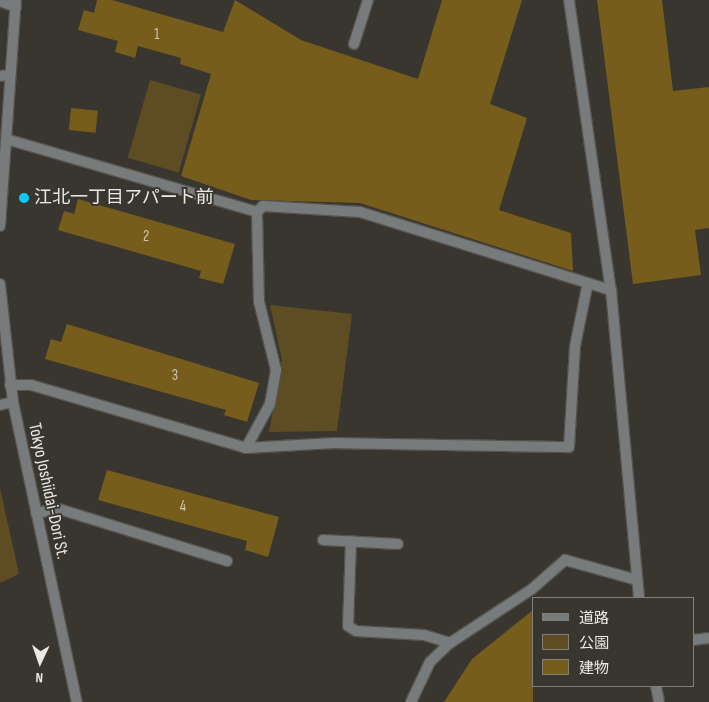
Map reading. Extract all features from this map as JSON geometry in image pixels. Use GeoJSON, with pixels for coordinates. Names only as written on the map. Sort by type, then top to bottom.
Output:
{"type":"FeatureCollection","features":[{"type":"Feature","properties":{"kind":"street"},"geometry":{"type":"LineString","coordinates":[[354,44],[368,0]]}},
{"type":"Feature","properties":{"kind":"street"},"geometry":{"type":"LineString","coordinates":[[569,0],[611,290],[639,597]]}},
{"type":"Feature","properties":{"kind":"street"},"geometry":{"type":"LineString","coordinates":[[0,1],[16,4],[5,75],[6,139],[0,226]]}},
{"type":"Feature","properties":{"kind":"street"},"geometry":{"type":"LineString","coordinates":[[6,139],[257,212]]}},
{"type":"Feature","properties":{"kind":"street"},"geometry":{"type":"LineString","coordinates":[[246,448],[270,404],[276,370],[259,302],[257,212],[263,206],[360,212],[587,287],[611,290]]}},
{"type":"Feature","properties":{"kind":"street","name":"Tokyo Joshiidai-Dori St."},"geometry":{"type":"LineString","coordinates":[[0,284],[12,402],[77,702]]}},
{"type":"Feature","properties":{"kind":"street"},"geometry":{"type":"LineString","coordinates":[[10,385],[31,385],[246,448],[334,443],[569,447],[575,346],[587,287]]}},
{"type":"Feature","properties":{"kind":"street"},"geometry":{"type":"LineString","coordinates":[[0,405],[12,402]]}},
{"type":"Feature","properties":{"kind":"street"},"geometry":{"type":"LineString","coordinates":[[36,513],[58,509],[226,561]]}},
{"type":"Feature","properties":{"kind":"street"},"geometry":{"type":"LineString","coordinates":[[323,540],[398,544]]}},
{"type":"Feature","properties":{"kind":"street"},"geometry":{"type":"LineString","coordinates":[[351,541],[348,626],[356,631],[424,635],[450,642]]}},
{"type":"Feature","properties":{"kind":"street"},"geometry":{"type":"LineString","coordinates":[[411,702],[430,662],[450,642],[532,589],[564,560],[637,580]]}},
{"type":"Feature","properties":{"kind":"street"},"geometry":{"type":"LineString","coordinates":[[694,640],[709,638]]}},
{"type":"Feature","properties":{"kind":"street"},"geometry":{"type":"LineString","coordinates":[[656,687],[659,702]]}},
{"type":"Feature","properties":{"kind":"green space"},"geometry":{"type":"Polygon","coordinates":[[[150,80],[201,95],[179,172],[128,158],[150,80]]]}},
{"type":"Feature","properties":{"kind":"green space"},"geometry":{"type":"Polygon","coordinates":[[[270,305],[352,314],[337,431],[269,432],[282,360],[270,305]]]}},
{"type":"Feature","properties":{"kind":"green space"},"geometry":{"type":"Polygon","coordinates":[[[0,488],[19,574],[0,583],[0,488]]]}},
{"type":"Feature","properties":{"kind":"building"},"geometry":{"type":"Polygon","coordinates":[[[97,0],[112,0],[223,32],[235,0],[301,40],[418,79],[442,0],[522,0],[490,104],[527,118],[499,210],[571,233],[573,271],[360,203],[251,200],[181,176],[211,74],[180,64],[181,58],[138,46],[135,58],[115,52],[118,41],[78,30],[84,10],[94,13],[97,0]]]}},
{"type":"Feature","properties":{"kind":"building"},"geometry":{"type":"Polygon","coordinates":[[[597,0],[662,0],[673,91],[709,87],[709,228],[695,230],[701,275],[633,284],[597,0]]]}},
{"type":"Feature","properties":{"kind":"building"},"geometry":{"type":"Polygon","coordinates":[[[71,108],[98,111],[96,133],[69,130],[71,108]]]}},
{"type":"Feature","properties":{"kind":"building"},"geometry":{"type":"Polygon","coordinates":[[[78,199],[235,244],[223,284],[199,278],[201,271],[58,230],[64,211],[74,214],[78,199]]]}},
{"type":"Feature","properties":{"kind":"building"},"geometry":{"type":"Polygon","coordinates":[[[67,324],[259,383],[247,422],[224,415],[226,410],[45,359],[51,339],[61,342],[67,324]]]}},
{"type":"Feature","properties":{"kind":"building"},"geometry":{"type":"Polygon","coordinates":[[[107,470],[279,517],[268,557],[245,550],[247,541],[98,500],[107,470]]]}},
{"type":"Feature","properties":{"kind":"building"},"geometry":{"type":"Polygon","coordinates":[[[532,611],[533,702],[444,702],[472,659],[532,611]]]}},
{"type":"Feature","properties":{"kind":"place","name":"江北一丁目アパート前"},"geometry":{"type":"Point","coordinates":[24,198]}}]}
